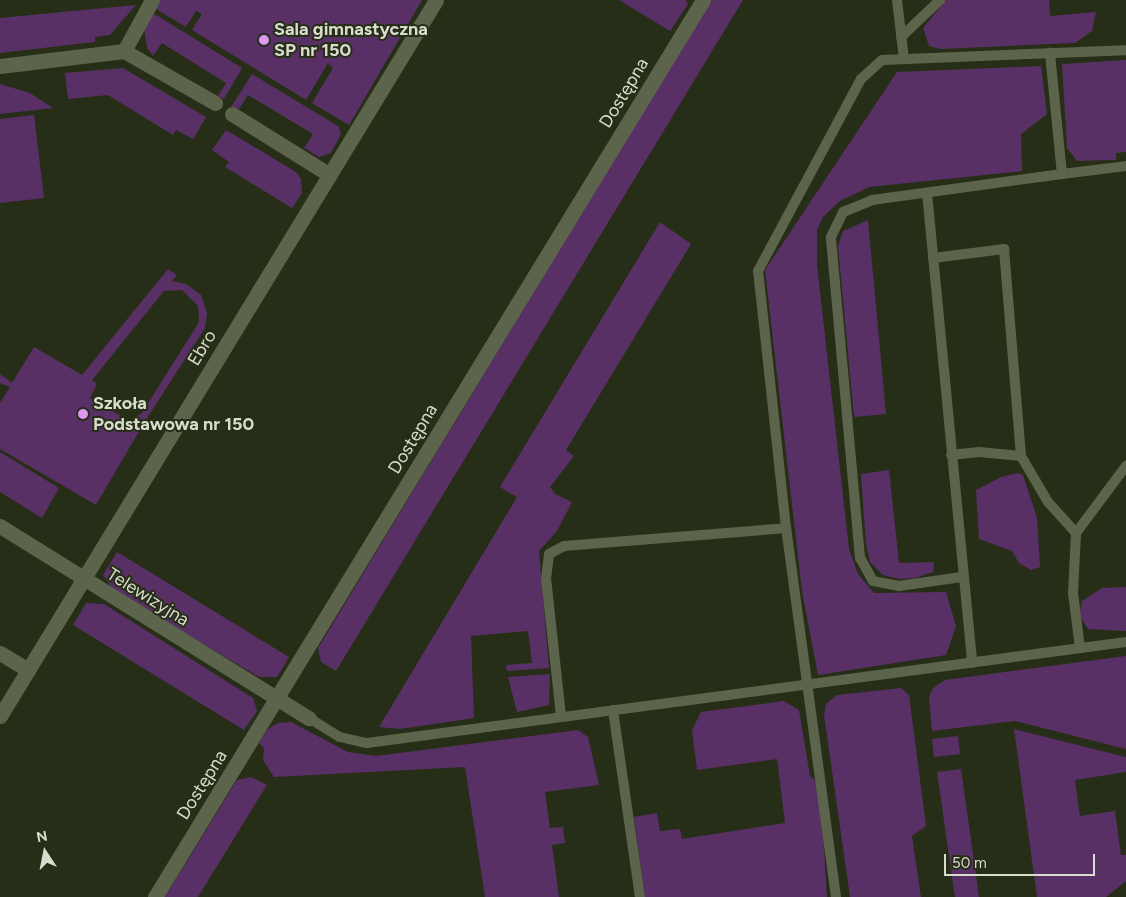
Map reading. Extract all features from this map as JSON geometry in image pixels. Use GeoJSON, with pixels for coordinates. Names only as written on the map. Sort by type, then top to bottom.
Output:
{"type":"FeatureCollection","features":[{"type":"Feature","properties":{"kind":"street"},"geometry":{"type":"LineString","coordinates":[[124,50],[152,0]]}},
{"type":"Feature","properties":{"kind":"street","name":"Ebro"},"geometry":{"type":"LineString","coordinates":[[0,716],[81,578],[436,0]]}},
{"type":"Feature","properties":{"kind":"street","name":"Dostępna"},"geometry":{"type":"LineString","coordinates":[[155,897],[703,0]]}},
{"type":"Feature","properties":{"kind":"street"},"geometry":{"type":"LineString","coordinates":[[0,66],[124,50],[215,103]]}},
{"type":"Feature","properties":{"kind":"street"},"geometry":{"type":"LineString","coordinates":[[232,114],[330,175]]}},
{"type":"Feature","properties":{"kind":"street","name":"Telewizyjna"},"geometry":{"type":"LineString","coordinates":[[0,526],[309,718]]}},
{"type":"Feature","properties":{"kind":"street"},"geometry":{"type":"LineString","coordinates":[[0,652],[28,670]]}},
{"type":"Feature","properties":{"kind":"lane"},"geometry":{"type":"LineString","coordinates":[[897,0],[904,59]]}},
{"type":"Feature","properties":{"kind":"lane"},"geometry":{"type":"LineString","coordinates":[[901,37],[940,0]]}},
{"type":"Feature","properties":{"kind":"lane"},"geometry":{"type":"LineString","coordinates":[[836,897],[786,528],[758,271],[861,79],[882,60],[1126,50]]}},
{"type":"Feature","properties":{"kind":"lane"},"geometry":{"type":"LineString","coordinates":[[1050,53],[1062,174]]}},
{"type":"Feature","properties":{"kind":"lane"},"geometry":{"type":"LineString","coordinates":[[962,577],[899,586],[873,581],[860,558],[831,237],[843,212],[872,200],[1062,174],[1126,168]]}},
{"type":"Feature","properties":{"kind":"lane"},"geometry":{"type":"LineString","coordinates":[[927,193],[962,577],[972,663]]}},
{"type":"Feature","properties":{"kind":"lane"},"geometry":{"type":"LineString","coordinates":[[933,258],[1004,249],[1021,456],[1048,502],[1076,533]]}},
{"type":"Feature","properties":{"kind":"lane"},"geometry":{"type":"LineString","coordinates":[[951,455],[979,452],[1021,456]]}},
{"type":"Feature","properties":{"kind":"lane"},"geometry":{"type":"LineString","coordinates":[[1080,648],[1073,593],[1076,533],[1126,466]]}},
{"type":"Feature","properties":{"kind":"lane"},"geometry":{"type":"LineString","coordinates":[[561,716],[546,578],[549,554],[564,546],[786,528]]}},
{"type":"Feature","properties":{"kind":"lane"},"geometry":{"type":"LineString","coordinates":[[309,718],[340,738],[367,743],[1126,642]]}},
{"type":"Feature","properties":{"kind":"lane"},"geometry":{"type":"LineString","coordinates":[[613,710],[640,897]]}},
{"type":"Feature","properties":{"kind":"shaded area"},"geometry":{"type":"Polygon","coordinates":[[[161,0],[422,0],[349,125],[312,103],[333,68],[328,63],[306,100],[192,30],[202,14],[196,11],[186,27],[156,9],[161,0]]]}},
{"type":"Feature","properties":{"kind":"shaded area"},"geometry":{"type":"Polygon","coordinates":[[[619,0],[686,0],[688,4],[670,31],[619,0]]]}},
{"type":"Feature","properties":{"kind":"shaded area"},"geometry":{"type":"Polygon","coordinates":[[[711,0],[743,0],[336,671],[321,662],[318,648],[711,0]]]}},
{"type":"Feature","properties":{"kind":"shaded area"},"geometry":{"type":"Polygon","coordinates":[[[946,0],[1049,0],[1050,16],[1096,12],[1092,31],[1075,43],[940,49],[929,46],[923,28],[946,0]]]}},
{"type":"Feature","properties":{"kind":"shaded area"},"geometry":{"type":"Polygon","coordinates":[[[136,5],[110,35],[95,37],[95,42],[0,53],[0,18],[136,5]]]}},
{"type":"Feature","properties":{"kind":"shaded area"},"geometry":{"type":"Polygon","coordinates":[[[153,13],[242,68],[224,99],[218,96],[226,83],[162,43],[153,56],[147,48],[144,28],[153,13]]]}},
{"type":"Feature","properties":{"kind":"shaded area"},"geometry":{"type":"Polygon","coordinates":[[[1126,60],[1126,152],[1116,153],[1116,160],[1077,161],[1067,148],[1062,64],[1126,60]]]}},
{"type":"Feature","properties":{"kind":"shaded area"},"geometry":{"type":"Polygon","coordinates":[[[1041,66],[1047,114],[1021,134],[1022,171],[869,187],[840,201],[823,217],[817,230],[817,265],[849,549],[858,574],[874,593],[946,592],[956,626],[946,655],[818,675],[802,591],[765,270],[897,72],[1041,66]]]}},
{"type":"Feature","properties":{"kind":"shaded area"},"geometry":{"type":"Polygon","coordinates":[[[123,68],[206,117],[193,139],[176,130],[173,135],[108,95],[68,99],[65,73],[123,68]]]}},
{"type":"Feature","properties":{"kind":"shaded area"},"geometry":{"type":"Polygon","coordinates":[[[252,74],[338,126],[341,134],[331,153],[319,157],[304,148],[313,134],[248,95],[239,109],[231,107],[252,74]]]}},
{"type":"Feature","properties":{"kind":"shaded area"},"geometry":{"type":"Polygon","coordinates":[[[0,84],[30,93],[53,108],[0,114],[0,84]]]}},
{"type":"Feature","properties":{"kind":"shaded area"},"geometry":{"type":"Polygon","coordinates":[[[34,115],[44,198],[0,203],[0,119],[34,115]]]}},
{"type":"Feature","properties":{"kind":"shaded area"},"geometry":{"type":"Polygon","coordinates":[[[226,130],[296,172],[301,179],[302,193],[292,208],[225,167],[229,162],[212,150],[226,130]]]}},
{"type":"Feature","properties":{"kind":"shaded area"},"geometry":{"type":"Polygon","coordinates":[[[868,220],[886,414],[854,417],[838,246],[843,231],[868,220]]]}},
{"type":"Feature","properties":{"kind":"shaded area"},"geometry":{"type":"Polygon","coordinates":[[[660,222],[691,244],[566,450],[574,456],[550,487],[555,494],[572,502],[557,531],[539,551],[549,668],[507,671],[506,665],[532,663],[528,631],[471,636],[474,718],[400,729],[379,727],[517,497],[500,487],[660,222]]]}},
{"type":"Feature","properties":{"kind":"shaded area"},"geometry":{"type":"Polygon","coordinates":[[[168,269],[177,275],[172,281],[186,284],[201,295],[207,313],[205,328],[147,418],[137,426],[141,428],[96,505],[0,449],[0,403],[10,387],[0,383],[0,374],[12,383],[34,347],[82,375],[168,269]],[[182,290],[164,291],[92,380],[97,384],[90,398],[129,421],[142,413],[199,322],[198,306],[182,290]]]}},
{"type":"Feature","properties":{"kind":"shaded area"},"geometry":{"type":"Polygon","coordinates":[[[0,452],[59,488],[42,518],[0,492],[0,452]]]}},
{"type":"Feature","properties":{"kind":"shaded area"},"geometry":{"type":"Polygon","coordinates":[[[889,470],[899,563],[934,562],[933,572],[915,578],[899,579],[883,575],[870,562],[866,544],[861,474],[889,470]]]}},
{"type":"Feature","properties":{"kind":"shaded area"},"geometry":{"type":"Polygon","coordinates":[[[1018,473],[1023,475],[1037,518],[1040,567],[1031,570],[1019,563],[1012,551],[979,539],[976,490],[1001,477],[1018,473]]]}},
{"type":"Feature","properties":{"kind":"shaded area"},"geometry":{"type":"Polygon","coordinates":[[[117,552],[289,657],[277,677],[259,677],[113,590],[103,575],[117,552]]]}},
{"type":"Feature","properties":{"kind":"shaded area"},"geometry":{"type":"Polygon","coordinates":[[[1126,587],[1126,631],[1088,629],[1079,615],[1082,601],[1102,588],[1126,587]]]}},
{"type":"Feature","properties":{"kind":"shaded area"},"geometry":{"type":"Polygon","coordinates":[[[86,603],[104,604],[253,698],[257,711],[244,730],[73,625],[86,603]]]}},
{"type":"Feature","properties":{"kind":"shaded area"},"geometry":{"type":"Polygon","coordinates":[[[1126,656],[1126,749],[1015,721],[932,731],[929,697],[933,688],[945,680],[1126,656]]]}},
{"type":"Feature","properties":{"kind":"shaded area"},"geometry":{"type":"Polygon","coordinates":[[[550,674],[549,705],[517,712],[508,677],[550,674]]]}},
{"type":"Feature","properties":{"kind":"shaded area"},"geometry":{"type":"Polygon","coordinates":[[[901,688],[909,695],[926,826],[912,836],[921,897],[850,897],[824,715],[826,704],[837,695],[901,688]]]}},
{"type":"Feature","properties":{"kind":"shaded area"},"geometry":{"type":"Polygon","coordinates":[[[784,701],[799,710],[810,776],[815,780],[821,802],[827,897],[645,897],[634,817],[657,813],[660,831],[680,829],[682,839],[785,823],[777,759],[697,770],[692,730],[701,712],[784,701]]]}},
{"type":"Feature","properties":{"kind":"shaded area"},"geometry":{"type":"Polygon","coordinates":[[[291,722],[348,752],[376,756],[578,730],[588,737],[599,785],[545,792],[550,828],[563,827],[565,843],[552,845],[559,897],[485,897],[465,767],[274,777],[263,760],[264,748],[259,743],[268,729],[278,723],[291,722]]]}},
{"type":"Feature","properties":{"kind":"shaded area"},"geometry":{"type":"Polygon","coordinates":[[[1014,729],[1126,757],[1126,772],[1075,780],[1080,816],[1115,811],[1121,855],[1126,855],[1126,881],[1106,897],[1037,897],[1014,729]]]}},
{"type":"Feature","properties":{"kind":"shaded area"},"geometry":{"type":"Polygon","coordinates":[[[958,736],[960,754],[934,757],[932,739],[958,736]]]}},
{"type":"Feature","properties":{"kind":"shaded area"},"geometry":{"type":"Polygon","coordinates":[[[961,769],[979,897],[955,897],[937,772],[961,769]]]}},
{"type":"Feature","properties":{"kind":"shaded area"},"geometry":{"type":"Polygon","coordinates":[[[251,777],[267,785],[198,897],[165,897],[237,780],[251,777]]]}},
{"type":"Feature","properties":{"kind":"place","name":"Sala gimnastyczna SP nr 150"},"geometry":{"type":"Point","coordinates":[264,40]}},
{"type":"Feature","properties":{"kind":"place","name":"Szkoła Podstawowa nr 150"},"geometry":{"type":"Point","coordinates":[83,414]}}]}
